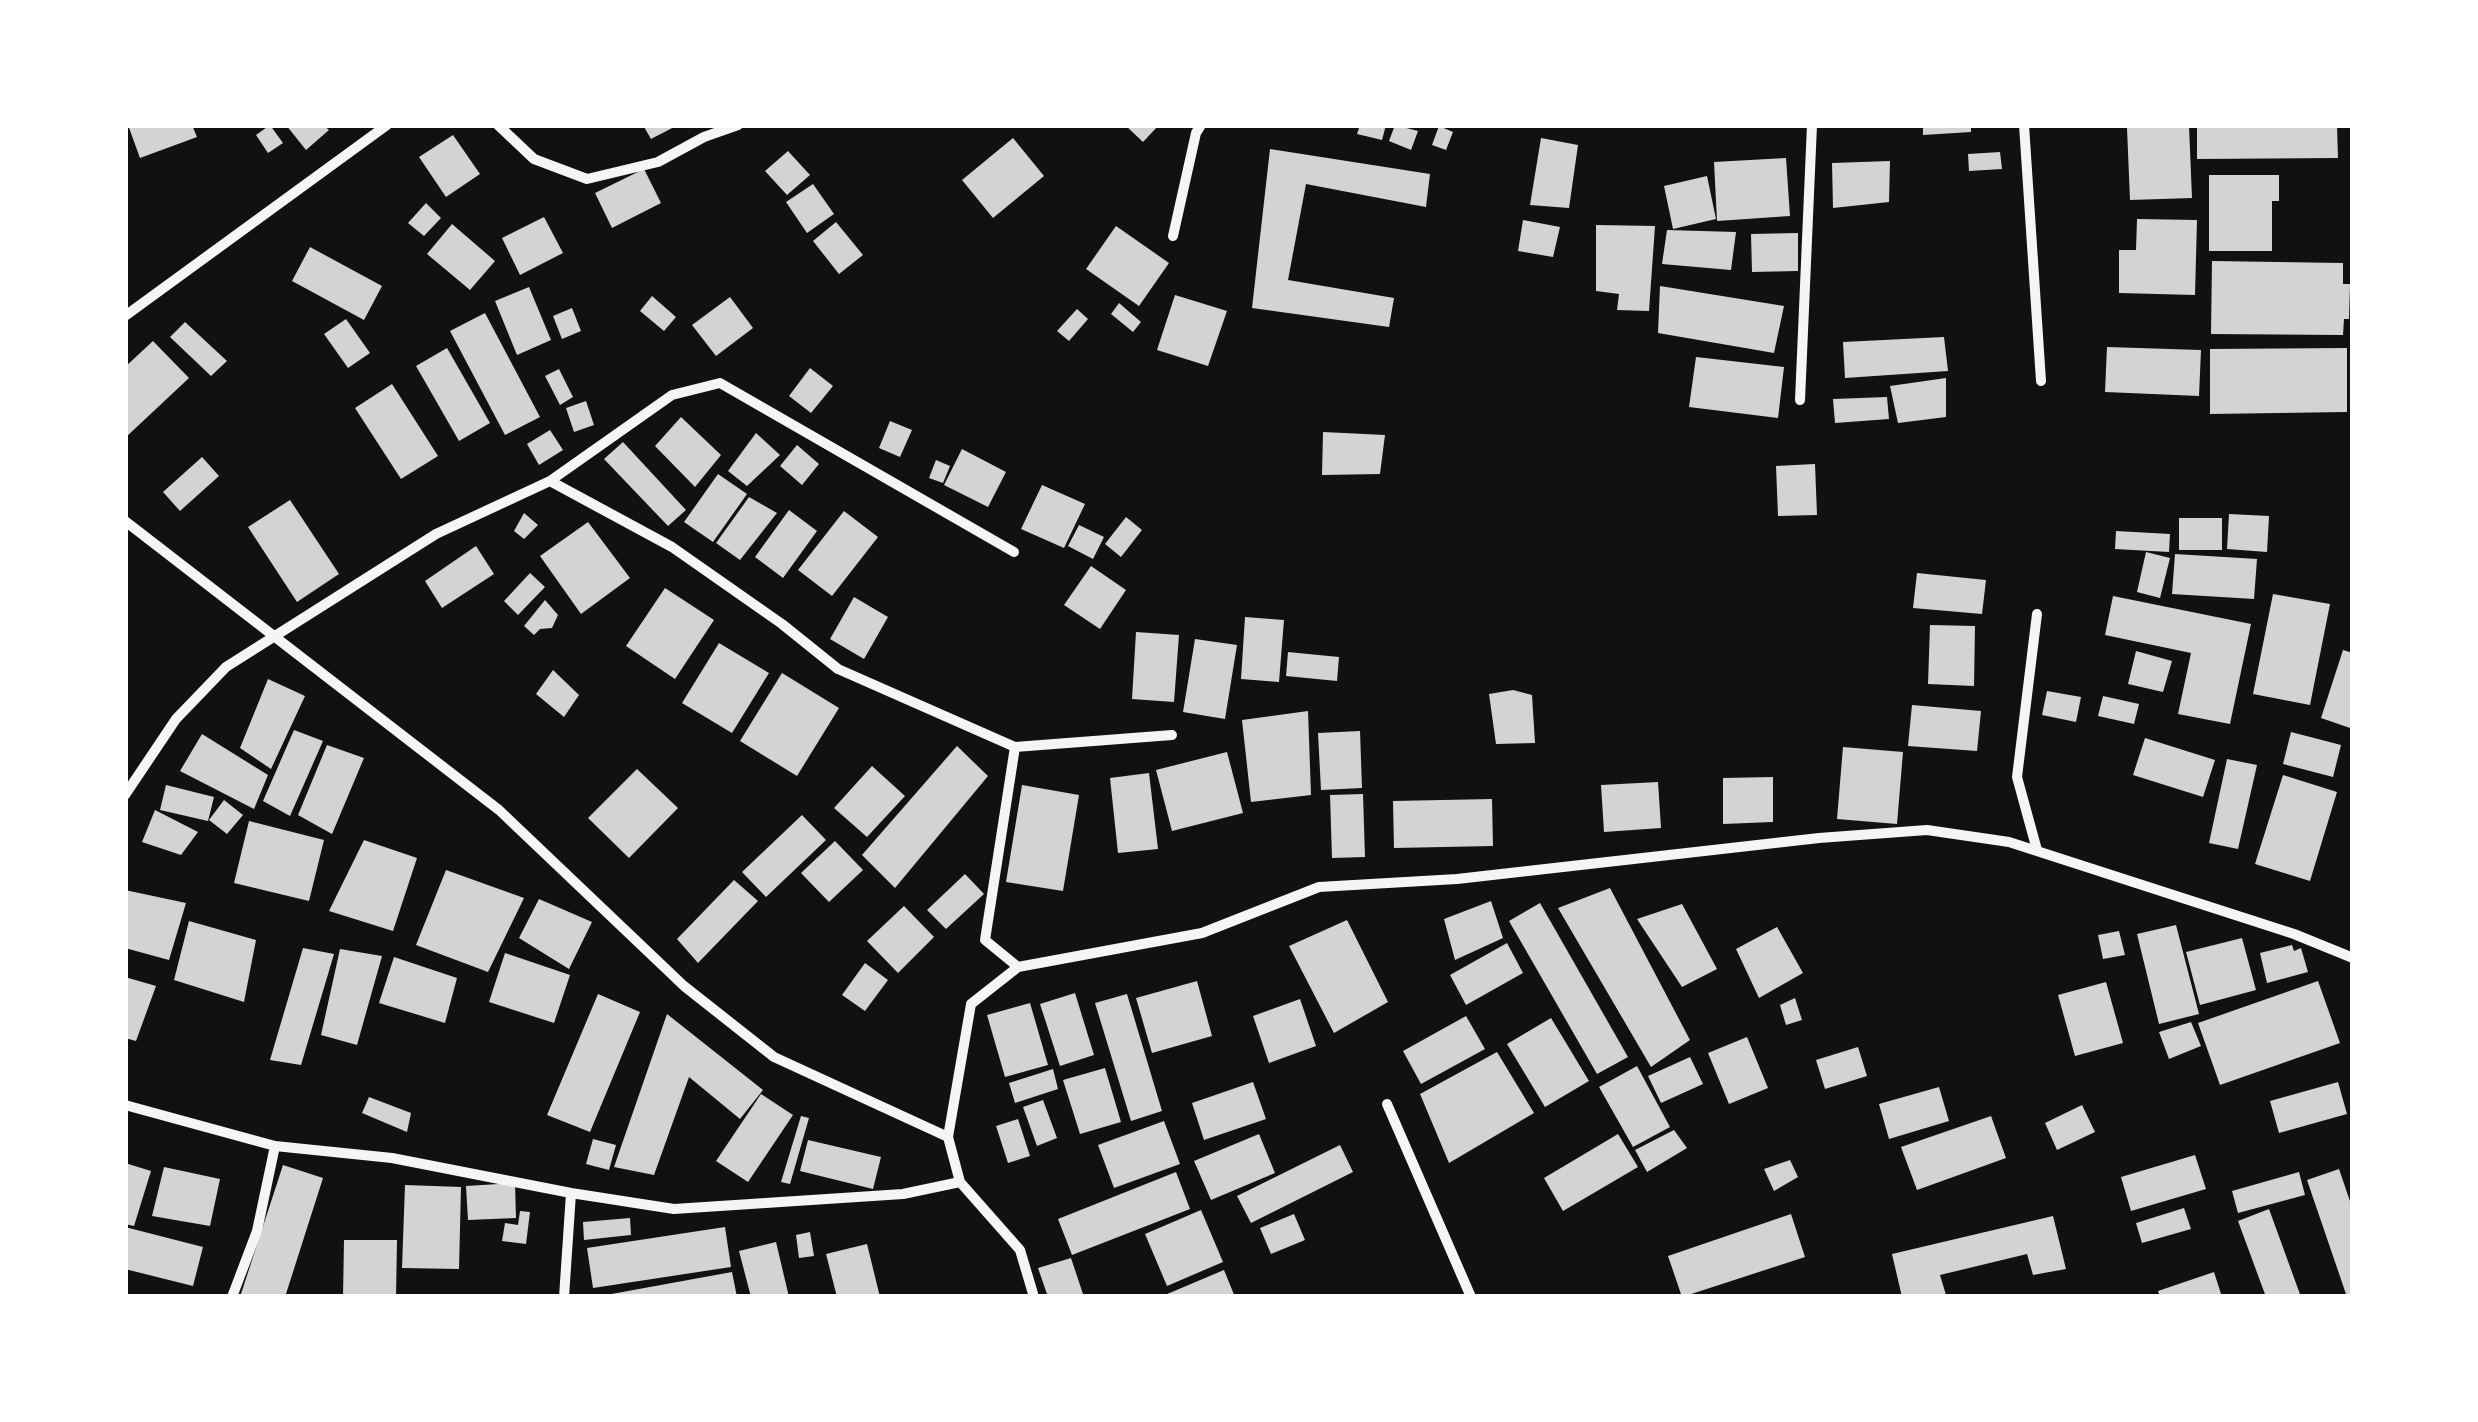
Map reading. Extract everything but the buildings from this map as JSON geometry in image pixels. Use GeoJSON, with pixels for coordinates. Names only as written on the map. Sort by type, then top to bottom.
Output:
{"type":"FeatureCollection","features":[{"type":"Feature","properties":{"kind":"street"},"geometry":{"type":"LineString","coordinates":[[125,316],[387,125]]}},
{"type":"Feature","properties":{"kind":"street"},"geometry":{"type":"LineString","coordinates":[[498,125],[534,159],[587,179],[658,162],[704,137],[738,125]]}},
{"type":"Feature","properties":{"kind":"street"},"geometry":{"type":"LineString","coordinates":[[1173,236],[1201,125]]}},
{"type":"Feature","properties":{"kind":"street"},"geometry":{"type":"LineString","coordinates":[[1800,400],[1812,125]]}},
{"type":"Feature","properties":{"kind":"street"},"geometry":{"type":"LineString","coordinates":[[2024,125],[2040,382]]}},
{"type":"Feature","properties":{"kind":"street"},"geometry":{"type":"LineString","coordinates":[[125,794],[176,719],[226,667],[436,534],[550,481],[672,394],[720,383],[1014,552]]}},
{"type":"Feature","properties":{"kind":"street"},"geometry":{"type":"LineString","coordinates":[[550,481],[672,547],[782,624],[838,669],[1015,746],[1172,735]]}},
{"type":"Feature","properties":{"kind":"street"},"geometry":{"type":"LineString","coordinates":[[125,522],[500,810],[684,986],[774,1057],[948,1137]]}},
{"type":"Feature","properties":{"kind":"street"},"geometry":{"type":"LineString","coordinates":[[2037,850],[2017,777],[2038,614]]}},
{"type":"Feature","properties":{"kind":"street"},"geometry":{"type":"LineString","coordinates":[[1015,746],[984,940],[1018,967]]}},
{"type":"Feature","properties":{"kind":"street"},"geometry":{"type":"LineString","coordinates":[[1034,1297],[1020,1250],[960,1182],[948,1137],[971,1004],[1018,967],[1202,933],[1319,887],[1458,879],[1819,838],[1927,830],[2037,850],[2294,934],[2353,958]]}},
{"type":"Feature","properties":{"kind":"street"},"geometry":{"type":"LineString","coordinates":[[1387,1104],[1471,1297]]}},
{"type":"Feature","properties":{"kind":"street"},"geometry":{"type":"LineString","coordinates":[[125,1105],[275,1146],[392,1158],[571,1194],[674,1209],[903,1194],[960,1182]]}},
{"type":"Feature","properties":{"kind":"street"},"geometry":{"type":"LineString","coordinates":[[232,1297],[257,1231],[275,1146]]}},
{"type":"Feature","properties":{"kind":"street"},"geometry":{"type":"LineString","coordinates":[[564,1297],[571,1194]]}}]}
